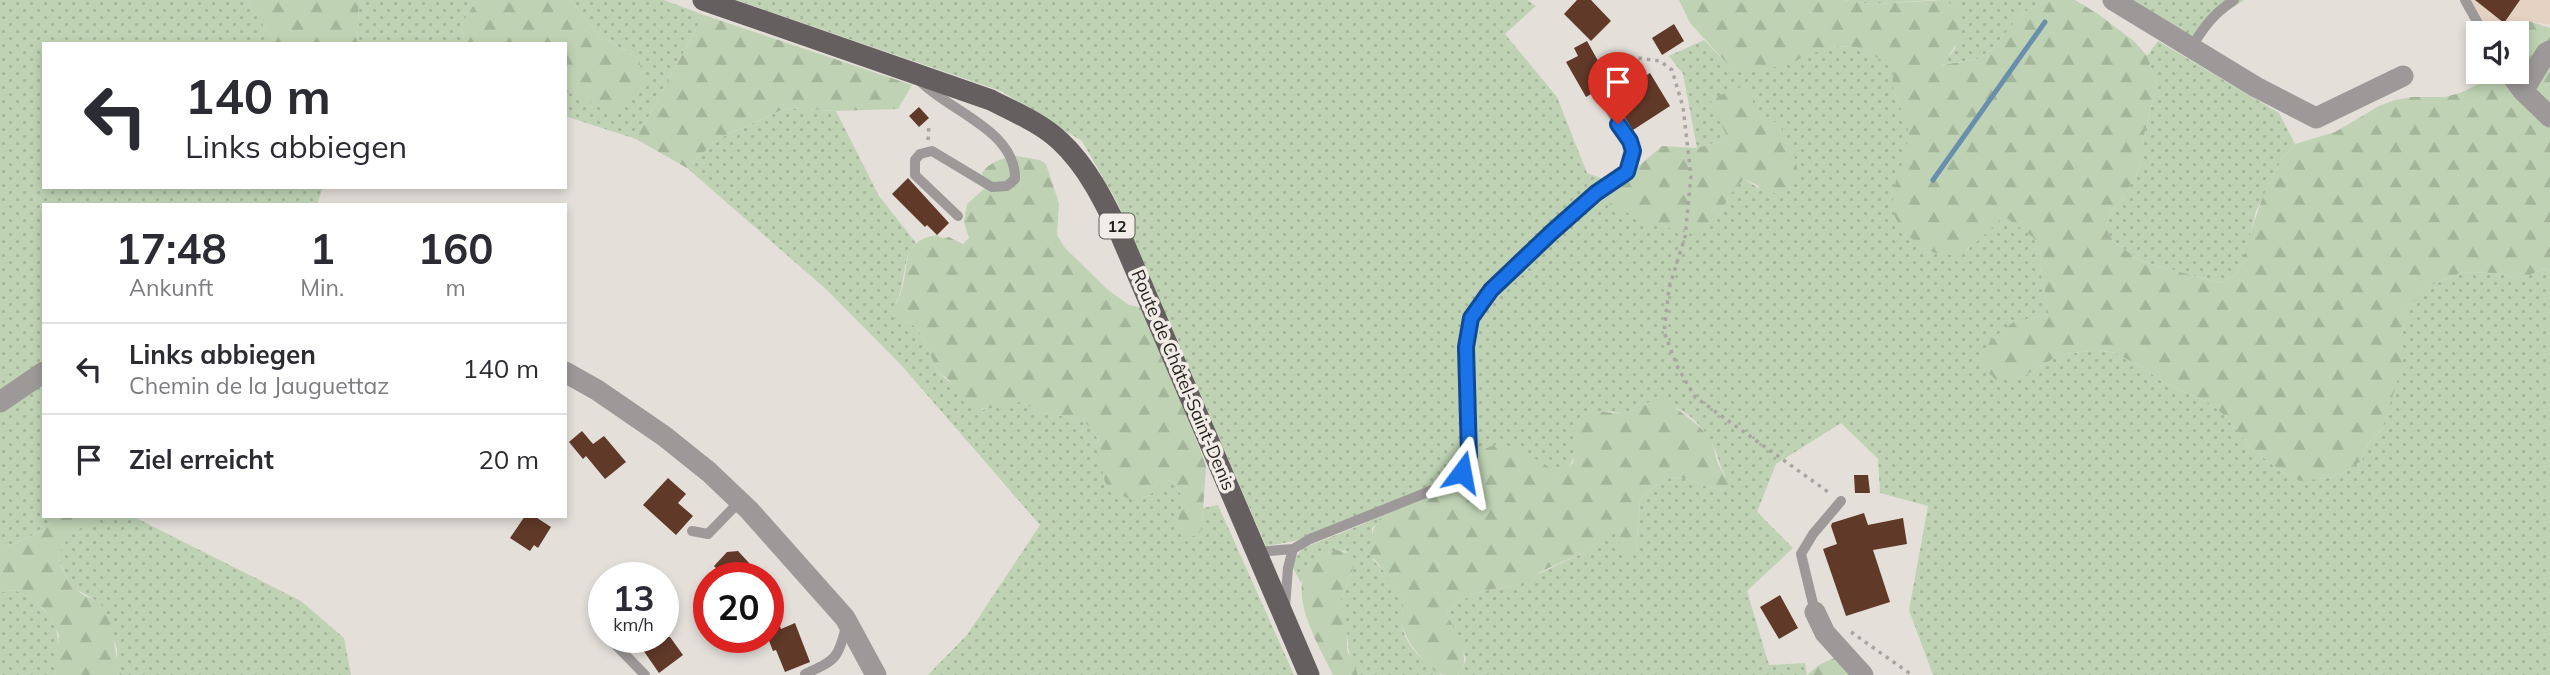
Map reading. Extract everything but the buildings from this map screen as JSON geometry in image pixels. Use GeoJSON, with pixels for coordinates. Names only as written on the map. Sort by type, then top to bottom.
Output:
{"type":"FeatureCollection","features":[{"type":"Feature","properties":{"kind":"main road","name":"Route de Châtel-Saint-Denis"},"geometry":{"type":"LineString","coordinates":[[703,0],[991,100],[1027,118],[1059,140],[1081,165],[1104,201],[1121,236],[1309,675]]}},
{"type":"Feature","properties":{"kind":"street"},"geometry":{"type":"LineString","coordinates":[[2113,0],[2256,87],[2316,118],[2403,76]]}},
{"type":"Feature","properties":{"kind":"street"},"geometry":{"type":"LineString","coordinates":[[2523,91],[2546,52],[2550,51]]}},
{"type":"Feature","properties":{"kind":"street"},"geometry":{"type":"LineString","coordinates":[[2518,84],[2550,117]]}},
{"type":"Feature","properties":{"kind":"street"},"geometry":{"type":"LineString","coordinates":[[0,402],[42,373]]}},
{"type":"Feature","properties":{"kind":"street"},"geometry":{"type":"LineString","coordinates":[[567,373],[597,390],[664,436],[740,501],[847,621],[876,675]]}},
{"type":"Feature","properties":{"kind":"street"},"geometry":{"type":"LineString","coordinates":[[1815,612],[1825,633],[1863,675]]}},
{"type":"Feature","properties":{"kind":"lane"},"geometry":{"type":"LineString","coordinates":[[2191,48],[2203,27],[2218,10],[2234,0]]}},
{"type":"Feature","properties":{"kind":"lane"},"geometry":{"type":"LineString","coordinates":[[2465,0],[2477,21]]}},
{"type":"Feature","properties":{"kind":"lane"},"geometry":{"type":"LineString","coordinates":[[1256,552],[1293,549],[1310,539],[1453,482],[1462,472],[1469,456],[1466,347],[1471,318],[1491,290],[1596,193],[1627,172],[1633,159],[1630,141],[1618,124],[1606,95],[1617,72],[1617,58]]}},
{"type":"Feature","properties":{"kind":"lane"},"geometry":{"type":"LineString","coordinates":[[913,73],[934,94],[988,129],[1008,150],[1015,167],[1015,179],[1007,186],[992,187],[932,151],[920,154],[915,160],[915,175],[958,216]]}},
{"type":"Feature","properties":{"kind":"lane"},"geometry":{"type":"LineString","coordinates":[[692,531],[708,534],[740,501]]}},
{"type":"Feature","properties":{"kind":"lane"},"geometry":{"type":"LineString","coordinates":[[1815,612],[1801,554],[1813,534],[1841,502]]}},
{"type":"Feature","properties":{"kind":"lane"},"geometry":{"type":"LineString","coordinates":[[1284,617],[1288,568],[1293,549]]}},
{"type":"Feature","properties":{"kind":"lane"},"geometry":{"type":"LineString","coordinates":[[805,674],[831,662],[841,647],[847,621]]}},
{"type":"Feature","properties":{"kind":"lane"},"geometry":{"type":"LineString","coordinates":[[624,653],[645,675]]}},
{"type":"Feature","properties":{"kind":"path"},"geometry":{"type":"LineString","coordinates":[[1617,58],[1637,56],[1660,61],[1672,70],[1681,97],[1691,176],[1685,237],[1669,288],[1664,332],[1678,368],[1695,397],[1841,502]]}},
{"type":"Feature","properties":{"kind":"path"},"geometry":{"type":"LineString","coordinates":[[1844,627],[1912,675]]}},
{"type":"Feature","properties":{"kind":"shaded area"},"geometry":{"type":"Polygon","coordinates":[[[2470,0],[2550,0],[2550,25],[2529,21],[2484,21],[2470,0]]]}},
{"type":"Feature","properties":{"kind":"green space"},"geometry":{"type":"Polygon","coordinates":[[[0,0],[246,0],[275,42],[42,42],[42,189],[322,189],[318,203],[42,203],[42,361],[0,391],[0,0]]]}},
{"type":"Feature","properties":{"kind":"green space"},"geometry":{"type":"Polygon","coordinates":[[[246,0],[359,0],[357,42],[275,42],[246,0]]]}},
{"type":"Feature","properties":{"kind":"green space"},"geometry":{"type":"Polygon","coordinates":[[[359,0],[477,0],[461,25],[465,42],[357,42],[359,0]]]}},
{"type":"Feature","properties":{"kind":"green space"},"geometry":{"type":"Polygon","coordinates":[[[477,0],[570,0],[599,35],[639,59],[644,83],[617,114],[567,92],[567,42],[465,42],[461,25],[477,0]]]}},
{"type":"Feature","properties":{"kind":"green space"},"geometry":{"type":"Polygon","coordinates":[[[570,0],[664,0],[704,15],[636,139],[567,117],[567,92],[639,59],[599,35],[570,0]]]}},
{"type":"Feature","properties":{"kind":"green space"},"geometry":{"type":"Polygon","coordinates":[[[736,0],[1527,0],[1536,6],[1505,34],[1557,97],[1587,173],[1618,184],[1610,205],[1715,222],[1732,192],[1744,179],[1760,189],[1728,139],[1697,148],[1683,74],[1669,56],[1704,40],[1731,68],[1832,46],[1855,47],[1897,67],[1894,89],[1909,133],[1895,191],[1967,250],[2004,215],[2034,237],[2049,313],[2016,321],[1991,340],[2017,379],[2059,355],[2097,350],[2115,353],[2146,369],[2161,381],[2211,404],[2225,416],[2252,449],[2289,477],[2334,477],[2362,460],[2368,444],[2382,429],[2401,366],[2402,334],[2409,305],[2432,285],[2463,272],[2496,273],[2514,278],[2530,275],[2544,268],[2550,271],[2550,675],[1933,675],[1909,610],[1928,506],[1880,493],[1878,459],[1841,423],[1776,464],[1757,512],[1793,548],[1747,591],[1769,665],[1805,663],[1807,675],[1460,675],[1466,659],[1447,613],[1459,601],[1482,591],[1513,586],[1585,552],[1616,527],[1636,552],[1640,500],[1664,480],[1681,478],[1725,490],[1726,477],[1713,446],[1700,426],[1685,413],[1668,404],[1646,403],[1628,412],[1608,411],[1575,455],[1568,469],[1561,473],[1522,452],[1496,445],[1473,461],[1468,477],[1456,489],[1439,494],[1422,493],[1372,528],[1373,560],[1385,572],[1397,591],[1402,591],[1405,636],[1421,658],[1441,675],[1358,675],[1352,664],[1341,603],[1354,566],[1346,551],[1331,552],[1318,559],[1301,583],[1291,564],[1303,548],[1366,523],[1366,514],[1295,541],[1266,546],[1117,202],[1082,141],[1001,91],[736,0]]]}},
{"type":"Feature","properties":{"kind":"green space"},"geometry":{"type":"Polygon","coordinates":[[[1679,0],[1844,0],[1871,4],[1943,0],[1962,9],[1962,28],[1958,40],[1942,65],[1979,59],[1992,49],[2022,13],[2049,0],[2075,0],[2135,42],[2147,56],[2157,84],[2136,176],[2110,213],[2106,228],[2113,241],[2140,261],[2221,283],[2235,275],[2244,260],[2263,196],[2282,159],[2295,144],[2335,132],[2379,106],[2395,100],[2445,97],[2479,84],[2529,84],[2529,21],[2550,28],[2550,271],[2544,268],[2530,275],[2514,278],[2496,273],[2463,272],[2432,285],[2409,306],[2402,334],[2402,366],[2382,429],[2368,444],[2362,460],[2334,477],[2303,481],[2289,477],[2252,449],[2225,416],[2211,404],[2161,381],[2146,369],[2115,353],[2097,350],[2059,355],[2017,379],[1996,380],[1983,367],[1983,352],[1991,340],[2016,320],[2033,319],[2049,313],[2034,238],[2004,216],[1972,246],[1951,255],[1926,249],[1902,228],[1893,211],[1893,197],[1908,133],[1893,84],[1896,67],[1855,47],[1832,46],[1784,65],[1762,70],[1731,68],[1690,23],[1679,0]]]}},
{"type":"Feature","properties":{"kind":"green space"},"geometry":{"type":"Polygon","coordinates":[[[1844,0],[1935,0],[1871,4],[1844,0]]]}},
{"type":"Feature","properties":{"kind":"green space"},"geometry":{"type":"Polygon","coordinates":[[[1943,0],[2049,0],[2022,13],[1992,49],[1979,59],[1940,65],[1955,49],[1961,9],[1943,0]]]}},
{"type":"Feature","properties":{"kind":"green space"},"geometry":{"type":"Polygon","coordinates":[[[2115,0],[2244,0],[2192,36],[2115,0]]]}},
{"type":"Feature","properties":{"kind":"green space"},"geometry":{"type":"Polygon","coordinates":[[[704,15],[912,85],[898,109],[836,111],[786,108],[718,139],[687,168],[636,139],[704,15]]]}},
{"type":"Feature","properties":{"kind":"green space"},"geometry":{"type":"Polygon","coordinates":[[[2158,41],[2279,113],[2295,144],[2282,159],[2256,211],[2244,260],[2235,275],[2221,283],[2140,261],[2113,241],[2106,228],[2110,213],[2136,176],[2142,158],[2142,143],[2157,84],[2147,56],[2158,41]]]}},
{"type":"Feature","properties":{"kind":"green space"},"geometry":{"type":"Polygon","coordinates":[[[1749,84],[1756,116],[1779,123],[1796,161],[1799,180],[1776,194],[1744,179],[1732,192],[1715,222],[1696,235],[1652,224],[1610,205],[1618,184],[1662,146],[1697,148],[1728,139],[1710,99],[1749,84]]]}},
{"type":"Feature","properties":{"kind":"green space"},"geometry":{"type":"Polygon","coordinates":[[[786,108],[836,111],[879,196],[916,243],[908,256],[896,303],[902,322],[911,323],[918,329],[939,373],[982,410],[1020,402],[1040,411],[1075,419],[1088,425],[1100,446],[1103,477],[1117,487],[1122,496],[1146,497],[1168,480],[1175,483],[1183,499],[1178,524],[1202,524],[1203,508],[1218,505],[1294,675],[928,675],[967,635],[1040,525],[902,366],[827,290],[687,168],[718,139],[786,108]]]}},
{"type":"Feature","properties":{"kind":"green space"},"geometry":{"type":"Polygon","coordinates":[[[1016,156],[1040,160],[1046,164],[1059,203],[1057,235],[1065,248],[1108,290],[1129,305],[1144,308],[1206,467],[1202,524],[1200,532],[1194,536],[1186,537],[1179,527],[1182,499],[1175,483],[1168,480],[1143,498],[1125,497],[1106,484],[1099,442],[1087,424],[1040,411],[1020,402],[977,409],[967,406],[948,379],[939,373],[918,329],[910,323],[894,318],[912,248],[917,242],[937,235],[963,244],[969,238],[964,222],[967,204],[985,188],[982,173],[997,161],[1016,156]]]}},
{"type":"Feature","properties":{"kind":"green space"},"geometry":{"type":"Polygon","coordinates":[[[42,382],[42,518],[57,518],[43,531],[0,549],[0,410],[42,382]]]}},
{"type":"Feature","properties":{"kind":"green space"},"geometry":{"type":"Polygon","coordinates":[[[1654,399],[1670,403],[1701,428],[1711,440],[1718,464],[1730,485],[1725,490],[1681,478],[1664,480],[1640,500],[1636,552],[1631,560],[1623,558],[1620,534],[1616,528],[1585,552],[1542,571],[1528,581],[1482,591],[1459,601],[1447,613],[1463,652],[1463,667],[1460,675],[1437,673],[1407,638],[1402,624],[1402,591],[1397,592],[1368,552],[1378,522],[1394,508],[1421,494],[1455,489],[1466,478],[1477,457],[1489,447],[1498,445],[1515,448],[1561,473],[1573,463],[1575,435],[1584,416],[1596,412],[1629,412],[1654,399]]]}},
{"type":"Feature","properties":{"kind":"green space"},"geometry":{"type":"Polygon","coordinates":[[[57,518],[97,518],[69,537],[57,557],[75,588],[98,602],[105,611],[112,629],[122,675],[55,675],[59,635],[52,620],[43,608],[15,590],[0,592],[0,549],[43,531],[57,518]]]}},
{"type":"Feature","properties":{"kind":"green space"},"geometry":{"type":"Polygon","coordinates":[[[97,518],[136,518],[301,601],[344,638],[351,675],[122,675],[117,664],[117,648],[99,602],[72,587],[57,557],[69,537],[97,518]]]}},
{"type":"Feature","properties":{"kind":"green space"},"geometry":{"type":"Polygon","coordinates":[[[1336,550],[1350,554],[1354,566],[1341,599],[1347,629],[1347,650],[1358,675],[1333,675],[1303,605],[1302,588],[1306,572],[1316,559],[1336,550]]]}},
{"type":"Feature","properties":{"kind":"green space"},"geometry":{"type":"Polygon","coordinates":[[[15,590],[41,607],[54,624],[58,645],[55,675],[0,675],[0,592],[15,590]]]}},
{"type":"Feature","properties":{"kind":"green space"},"geometry":{"type":"Polygon","coordinates":[[[1834,658],[1873,675],[1807,675],[1834,658]]]}},
{"type":"Feature","properties":{"kind":"waterway"},"geometry":{"type":"LineString","coordinates":[[1933,180],[2045,22]]}},
{"type":"Feature","properties":{"kind":"route"},"geometry":{"type":"LineString","coordinates":[[1462,472],[1469,456],[1466,347],[1471,318],[1491,290],[1552,232],[1596,193],[1627,172],[1633,159],[1633,151],[1630,141],[1618,124]]}}]}
